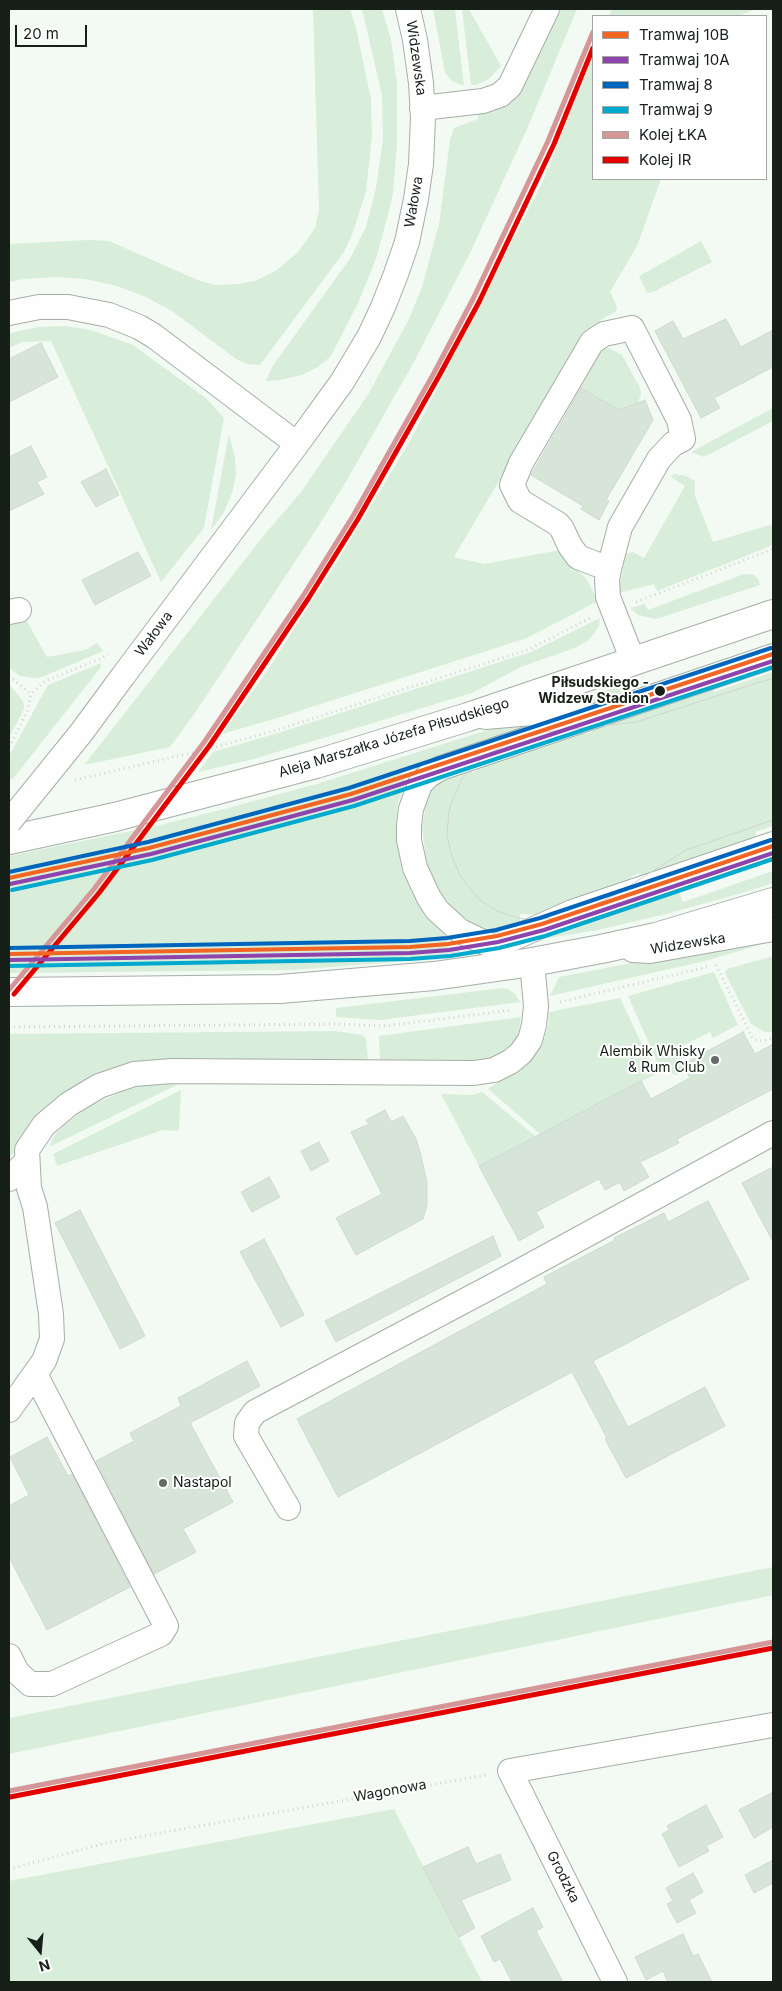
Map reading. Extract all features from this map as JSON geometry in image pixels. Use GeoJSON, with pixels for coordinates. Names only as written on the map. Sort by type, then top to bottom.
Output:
{"type":"FeatureCollection","features":[{"type":"Feature","properties":{"kind":"main road","name":"Aleja Marszałka Józefa Piłsudskiego"},"geometry":{"type":"LineString","coordinates":[[9,840],[100,821],[316,764],[468,717],[773,614]]}},
{"type":"Feature","properties":{"kind":"main road"},"geometry":{"type":"LineString","coordinates":[[9,992],[280,989],[392,981],[495,957],[532,962],[602,949],[656,937],[773,902]]}},
{"type":"Feature","properties":{"kind":"street","name":"Widzewska"},"geometry":{"type":"LineString","coordinates":[[408,9],[417,51],[422,108]]}},
{"type":"Feature","properties":{"kind":"street"},"geometry":{"type":"LineString","coordinates":[[422,108],[483,101],[500,95],[510,86],[546,9]]}},
{"type":"Feature","properties":{"kind":"street","name":"Wałowa"},"geometry":{"type":"LineString","coordinates":[[9,822],[81,733],[297,444],[358,357],[379,315],[396,274],[409,234],[418,184],[422,146],[422,108]]}},
{"type":"Feature","properties":{"kind":"street"},"geometry":{"type":"LineString","coordinates":[[9,313],[39,307],[68,307],[108,315],[139,327],[162,342],[297,444]]}},
{"type":"Feature","properties":{"kind":"street"},"geometry":{"type":"LineString","coordinates":[[609,569],[578,557],[562,529],[520,501],[512,485],[521,463],[592,342],[604,334],[632,328],[679,420],[684,438],[674,444],[659,459],[620,526],[609,569],[607,580],[608,597],[633,661]]}},
{"type":"Feature","properties":{"kind":"street"},"geometry":{"type":"LineString","coordinates":[[773,656],[448,765],[429,776],[418,790],[411,809],[409,840],[415,868],[429,898],[448,921],[476,940],[495,957],[572,912],[773,844]]}},
{"type":"Feature","properties":{"kind":"street"},"geometry":{"type":"LineString","coordinates":[[468,717],[532,713],[587,713],[620,707]]}},
{"type":"Feature","properties":{"kind":"street","name":"Widzewska"},"geometry":{"type":"LineString","coordinates":[[602,949],[650,951],[773,929]]}},
{"type":"Feature","properties":{"kind":"street"},"geometry":{"type":"LineString","coordinates":[[9,1410],[44,1361],[52,1340],[51,1314],[35,1207],[28,1188],[27,1150],[44,1125],[69,1104],[99,1086],[134,1074],[172,1071],[474,1074],[494,1070],[510,1062],[521,1053],[530,1040],[536,1006],[532,962]]}},
{"type":"Feature","properties":{"kind":"street"},"geometry":{"type":"LineString","coordinates":[[288,1508],[246,1436],[247,1423],[255,1412],[500,1282],[773,1133]]}},
{"type":"Feature","properties":{"kind":"street"},"geometry":{"type":"LineString","coordinates":[[9,1179],[27,1161]]}},
{"type":"Feature","properties":{"kind":"street"},"geometry":{"type":"LineString","coordinates":[[9,1656],[17,1672],[30,1684],[52,1684],[162,1634],[166,1626],[35,1374]]}},
{"type":"Feature","properties":{"kind":"street"},"geometry":{"type":"LineString","coordinates":[[510,1771],[773,1725]]}},
{"type":"Feature","properties":{"kind":"street","name":"Grodzka"},"geometry":{"type":"LineString","coordinates":[[510,1771],[615,1982]]}},
{"type":"Feature","properties":{"kind":"path"},"geometry":{"type":"LineString","coordinates":[[635,603],[773,550]]}},
{"type":"Feature","properties":{"kind":"path"},"geometry":{"type":"LineString","coordinates":[[73,780],[212,748],[277,730],[530,649],[595,616]]}},
{"type":"Feature","properties":{"kind":"path"},"geometry":{"type":"LineString","coordinates":[[9,747],[27,712],[31,694],[45,681],[100,659],[113,651]]}},
{"type":"Feature","properties":{"kind":"path"},"geometry":{"type":"LineString","coordinates":[[9,676],[31,694]]}},
{"type":"Feature","properties":{"kind":"path"},"geometry":{"type":"LineString","coordinates":[[9,1027],[326,1024],[385,1026],[536,1006],[598,994],[724,963]]}},
{"type":"Feature","properties":{"kind":"path"},"geometry":{"type":"LineString","coordinates":[[716,965],[752,1037],[755,1040],[763,1041],[773,1038]]}},
{"type":"Feature","properties":{"kind":"path","name":"Wagonowa"},"geometry":{"type":"LineString","coordinates":[[9,1869],[110,1842],[510,1771]]}},
{"type":"Feature","properties":{"kind":"green space"},"geometry":{"type":"Polygon","coordinates":[[[313,9],[350,9],[356,28],[371,99],[372,135],[366,192],[352,235],[344,252],[260,365],[247,364],[236,359],[172,311],[146,297],[117,286],[85,279],[57,277],[9,282],[9,244],[89,240],[109,241],[200,281],[216,285],[255,281],[277,270],[299,251],[315,228],[319,211],[313,9]]]}},
{"type":"Feature","properties":{"kind":"green space"},"geometry":{"type":"Polygon","coordinates":[[[362,9],[382,9],[391,40],[397,83],[397,145],[393,193],[389,211],[376,259],[358,303],[331,356],[318,367],[302,375],[266,381],[272,367],[351,257],[366,227],[376,188],[383,139],[382,95],[362,9]]]}},
{"type":"Feature","properties":{"kind":"green space"},"geometry":{"type":"Polygon","coordinates":[[[433,9],[455,9],[464,86],[452,81],[445,73],[433,9]]]}},
{"type":"Feature","properties":{"kind":"green space"},"geometry":{"type":"Polygon","coordinates":[[[462,9],[469,9],[501,66],[489,79],[476,85],[471,85],[462,9]]]}},
{"type":"Feature","properties":{"kind":"green space"},"geometry":{"type":"Polygon","coordinates":[[[556,9],[577,9],[527,129],[471,251],[415,360],[347,480],[316,530],[195,713],[170,747],[84,765],[261,539],[301,492],[369,393],[409,319],[422,287],[439,224],[450,140],[454,128],[478,119],[478,109],[556,9]]]}},
{"type":"Feature","properties":{"kind":"green space"},"geometry":{"type":"Polygon","coordinates":[[[612,9],[755,9],[741,15],[609,15],[612,9]]]}},
{"type":"Feature","properties":{"kind":"green space"},"geometry":{"type":"Polygon","coordinates":[[[592,58],[592,180],[661,180],[637,246],[610,292],[617,307],[616,311],[596,325],[548,398],[454,557],[484,564],[560,550],[567,561],[586,578],[598,601],[527,638],[222,734],[267,671],[337,562],[410,441],[543,181],[592,58]]]}},
{"type":"Feature","properties":{"kind":"green space"},"geometry":{"type":"Polygon","coordinates":[[[701,241],[712,262],[653,292],[647,293],[639,276],[701,241]]]}},
{"type":"Feature","properties":{"kind":"green space"},"geometry":{"type":"Polygon","coordinates":[[[66,326],[91,330],[133,345],[207,399],[224,418],[204,528],[161,582],[51,341],[22,342],[9,348],[10,333],[38,327],[66,326]]]}},
{"type":"Feature","properties":{"kind":"green space"},"geometry":{"type":"Polygon","coordinates":[[[609,348],[622,355],[640,388],[641,395],[638,402],[627,407],[632,418],[580,388],[574,398],[571,395],[570,384],[602,349],[609,348]]]}},
{"type":"Feature","properties":{"kind":"green space"},"geometry":{"type":"Polygon","coordinates":[[[773,408],[773,421],[704,457],[691,452],[773,408]]]}},
{"type":"Feature","properties":{"kind":"green space"},"geometry":{"type":"Polygon","coordinates":[[[229,434],[235,458],[236,474],[233,490],[224,512],[211,530],[229,434]]]}},
{"type":"Feature","properties":{"kind":"green space"},"geometry":{"type":"Polygon","coordinates":[[[674,474],[686,476],[695,481],[695,496],[713,542],[773,524],[773,545],[657,591],[654,584],[618,593],[626,554],[633,552],[644,558],[685,486],[671,477],[674,474]]]}},
{"type":"Feature","properties":{"kind":"green space"},"geometry":{"type":"Polygon","coordinates":[[[744,574],[754,575],[760,585],[656,619],[638,615],[630,608],[645,604],[648,610],[744,574]]]}},
{"type":"Feature","properties":{"kind":"green space"},"geometry":{"type":"Polygon","coordinates":[[[24,616],[47,657],[85,650],[97,643],[103,651],[42,677],[20,676],[9,668],[9,619],[24,616]]]}},
{"type":"Feature","properties":{"kind":"green space"},"geometry":{"type":"Polygon","coordinates":[[[600,618],[599,626],[589,640],[577,647],[521,667],[472,693],[254,759],[198,772],[213,752],[531,652],[600,618]]]}},
{"type":"Feature","properties":{"kind":"green space"},"geometry":{"type":"Polygon","coordinates":[[[101,664],[101,667],[12,780],[9,777],[9,756],[48,685],[101,664]]]}},
{"type":"Feature","properties":{"kind":"green space"},"geometry":{"type":"Polygon","coordinates":[[[773,672],[773,826],[755,832],[759,844],[645,882],[638,873],[601,896],[547,915],[520,914],[520,924],[508,928],[490,929],[471,923],[451,906],[443,896],[432,877],[426,859],[422,826],[428,795],[438,782],[466,766],[473,773],[487,759],[556,736],[592,733],[591,723],[710,683],[714,692],[773,672]]]}},
{"type":"Feature","properties":{"kind":"green space"},"geometry":{"type":"Polygon","coordinates":[[[9,684],[23,701],[24,709],[9,738],[9,684]]]}},
{"type":"Feature","properties":{"kind":"green space"},"geometry":{"type":"Polygon","coordinates":[[[619,686],[623,699],[602,704],[571,703],[619,686]]]}},
{"type":"Feature","properties":{"kind":"green space"},"geometry":{"type":"Polygon","coordinates":[[[560,721],[402,773],[406,783],[398,802],[396,828],[402,872],[420,908],[429,920],[449,939],[447,940],[449,948],[459,947],[459,952],[396,962],[291,970],[9,973],[9,856],[160,825],[228,808],[320,783],[494,728],[560,721]]]}},
{"type":"Feature","properties":{"kind":"green space"},"geometry":{"type":"Polygon","coordinates":[[[773,871],[773,883],[739,894],[598,930],[536,940],[547,932],[676,884],[683,902],[773,871]]]}},
{"type":"Feature","properties":{"kind":"green space"},"geometry":{"type":"Polygon","coordinates":[[[773,941],[705,961],[550,996],[559,977],[657,958],[773,941]]]}},
{"type":"Feature","properties":{"kind":"green space"},"geometry":{"type":"Polygon","coordinates":[[[773,956],[773,1032],[765,1032],[751,1024],[725,973],[727,969],[773,956]]]}},
{"type":"Feature","properties":{"kind":"green space"},"geometry":{"type":"Polygon","coordinates":[[[714,972],[738,1025],[713,1038],[710,1032],[676,1049],[687,1072],[676,1075],[660,1068],[628,996],[714,972]]]}},
{"type":"Feature","properties":{"kind":"green space"},"geometry":{"type":"Polygon","coordinates":[[[503,988],[515,994],[520,1002],[380,1020],[336,1017],[336,1008],[503,988]]]}},
{"type":"Feature","properties":{"kind":"green space"},"geometry":{"type":"Polygon","coordinates":[[[620,998],[656,1074],[540,1134],[488,1089],[531,1060],[543,1042],[548,1026],[549,1012],[620,998]]]}},
{"type":"Feature","properties":{"kind":"green space"},"geometry":{"type":"Polygon","coordinates":[[[521,1017],[518,1037],[511,1046],[503,1054],[483,1063],[380,1063],[379,1036],[521,1017]]]}},
{"type":"Feature","properties":{"kind":"green space"},"geometry":{"type":"Polygon","coordinates":[[[335,1031],[362,1035],[366,1038],[368,1062],[167,1060],[136,1063],[31,1123],[14,1153],[9,1157],[9,1034],[335,1031]]]}},
{"type":"Feature","properties":{"kind":"green space"},"geometry":{"type":"Polygon","coordinates":[[[181,1083],[49,1147],[54,1136],[65,1124],[91,1105],[143,1085],[181,1083]]]}},
{"type":"Feature","properties":{"kind":"green space"},"geometry":{"type":"Polygon","coordinates":[[[181,1090],[179,1131],[163,1130],[57,1166],[53,1154],[181,1090]]]}},
{"type":"Feature","properties":{"kind":"green space"},"geometry":{"type":"Polygon","coordinates":[[[482,1092],[535,1136],[479,1166],[441,1094],[472,1095],[482,1092]]]}},
{"type":"Feature","properties":{"kind":"green space"},"geometry":{"type":"Polygon","coordinates":[[[773,1567],[773,1595],[9,1754],[9,1718],[773,1567]]]}},
{"type":"Feature","properties":{"kind":"green space"},"geometry":{"type":"Polygon","coordinates":[[[394,1809],[482,1982],[9,1982],[9,1881],[394,1809]]]}},
{"type":"Feature","properties":{"kind":"building"},"geometry":{"type":"Polygon","coordinates":[[[726,319],[741,347],[773,330],[773,367],[714,398],[720,408],[701,418],[655,331],[673,321],[683,339],[726,319]]]}},
{"type":"Feature","properties":{"kind":"building"},"geometry":{"type":"Polygon","coordinates":[[[41,343],[58,377],[9,402],[9,359],[41,343]]]}},
{"type":"Feature","properties":{"kind":"building"},"geometry":{"type":"Polygon","coordinates":[[[581,388],[619,410],[645,400],[653,420],[606,500],[609,501],[599,520],[581,509],[583,506],[531,475],[581,388]]]}},
{"type":"Feature","properties":{"kind":"building"},"geometry":{"type":"Polygon","coordinates":[[[31,446],[47,477],[37,482],[44,494],[9,511],[9,457],[31,446]]]}},
{"type":"Feature","properties":{"kind":"building"},"geometry":{"type":"Polygon","coordinates":[[[106,469],[119,495],[96,507],[81,482],[106,469]]]}},
{"type":"Feature","properties":{"kind":"building"},"geometry":{"type":"Polygon","coordinates":[[[138,552],[151,576],[95,605],[82,580],[138,552]]]}},
{"type":"Feature","properties":{"kind":"building"},"geometry":{"type":"Polygon","coordinates":[[[743,1032],[755,1054],[773,1044],[773,1089],[677,1139],[679,1143],[640,1162],[649,1177],[624,1191],[620,1182],[605,1190],[599,1179],[536,1212],[544,1227],[519,1241],[479,1166],[641,1081],[651,1099],[690,1078],[683,1064],[743,1032]]]}},
{"type":"Feature","properties":{"kind":"building"},"geometry":{"type":"Polygon","coordinates":[[[385,1110],[391,1122],[403,1116],[416,1139],[427,1182],[427,1205],[423,1219],[356,1255],[336,1218],[382,1194],[351,1132],[369,1124],[366,1120],[385,1110]]]}},
{"type":"Feature","properties":{"kind":"building"},"geometry":{"type":"Polygon","coordinates":[[[319,1142],[329,1161],[311,1171],[301,1151],[319,1142]]]}},
{"type":"Feature","properties":{"kind":"building"},"geometry":{"type":"Polygon","coordinates":[[[773,1167],[773,1242],[742,1183],[773,1167]]]}},
{"type":"Feature","properties":{"kind":"building"},"geometry":{"type":"Polygon","coordinates":[[[269,1177],[280,1197],[252,1212],[241,1192],[269,1177]]]}},
{"type":"Feature","properties":{"kind":"building"},"geometry":{"type":"Polygon","coordinates":[[[708,1201],[749,1279],[593,1361],[628,1427],[705,1387],[725,1426],[626,1478],[572,1372],[338,1497],[297,1419],[547,1284],[544,1277],[615,1240],[614,1238],[664,1213],[668,1222],[708,1201]]]}},
{"type":"Feature","properties":{"kind":"building"},"geometry":{"type":"Polygon","coordinates":[[[80,1210],[145,1336],[120,1349],[55,1223],[80,1210]]]}},
{"type":"Feature","properties":{"kind":"building"},"geometry":{"type":"Polygon","coordinates":[[[493,1236],[501,1256],[336,1342],[325,1321],[493,1236]]]}},
{"type":"Feature","properties":{"kind":"building"},"geometry":{"type":"Polygon","coordinates":[[[264,1239],[304,1315],[281,1327],[240,1252],[264,1239]]]}},
{"type":"Feature","properties":{"kind":"building","name":"Nastapol"},"geometry":{"type":"Polygon","coordinates":[[[247,1361],[260,1386],[190,1423],[233,1502],[183,1529],[196,1552],[154,1574],[96,1461],[134,1441],[130,1433],[181,1406],[178,1398],[247,1361]]]}},
{"type":"Feature","properties":{"kind":"building"},"geometry":{"type":"Polygon","coordinates":[[[47,1437],[68,1476],[72,1474],[130,1587],[47,1630],[9,1557],[9,1506],[29,1495],[10,1457],[47,1437]]]}},
{"type":"Feature","properties":{"kind":"building"},"geometry":{"type":"Polygon","coordinates":[[[773,1792],[773,1827],[754,1838],[739,1810],[773,1792]]]}},
{"type":"Feature","properties":{"kind":"building"},"geometry":{"type":"Polygon","coordinates":[[[706,1805],[723,1837],[706,1846],[709,1851],[679,1867],[662,1834],[669,1830],[667,1826],[706,1805]]]}},
{"type":"Feature","properties":{"kind":"building"},"geometry":{"type":"Polygon","coordinates":[[[468,1847],[476,1864],[500,1854],[511,1880],[461,1900],[475,1928],[459,1937],[423,1867],[468,1847]]]}},
{"type":"Feature","properties":{"kind":"building"},"geometry":{"type":"Polygon","coordinates":[[[773,1860],[773,1883],[754,1893],[745,1875],[773,1860]]]}},
{"type":"Feature","properties":{"kind":"building"},"geometry":{"type":"Polygon","coordinates":[[[693,1873],[703,1892],[689,1900],[696,1913],[677,1923],[667,1904],[673,1901],[666,1888],[693,1873]]]}},
{"type":"Feature","properties":{"kind":"building"},"geometry":{"type":"Polygon","coordinates":[[[533,1908],[543,1927],[536,1931],[563,1982],[512,1982],[500,1959],[494,1962],[481,1936],[533,1908]]]}},
{"type":"Feature","properties":{"kind":"building"},"geometry":{"type":"Polygon","coordinates":[[[683,1934],[693,1956],[698,1954],[712,1982],[668,1982],[663,1971],[646,1980],[635,1957],[683,1934]]]}},
{"type":"Feature","properties":{"kind":"tram line","name":"8"},"geometry":{"type":"LineString","coordinates":[[9,872],[148,842],[349,788],[771,648]]}},
{"type":"Feature","properties":{"kind":"tram line","name":"10B"},"geometry":{"type":"LineString","coordinates":[[9,878],[149,848],[351,794],[773,654]]}},
{"type":"Feature","properties":{"kind":"tram line","name":"10A"},"geometry":{"type":"LineString","coordinates":[[10,884],[151,854],[353,800],[773,661]]}},
{"type":"Feature","properties":{"kind":"tram line","name":"9"},"geometry":{"type":"LineString","coordinates":[[12,890],[152,860],[354,806],[773,667]]}},
{"type":"Feature","properties":{"kind":"tram line"},"geometry":{"type":"LineString","coordinates":[[524,738],[545,732],[636,722],[773,678]]}},
{"type":"Feature","properties":{"kind":"tram line"},"geometry":{"type":"LineString","coordinates":[[516,740],[489,753],[471,768],[462,779],[449,811],[447,834],[451,854],[466,884],[479,899],[497,911],[518,918],[532,920],[570,915]]}},
{"type":"Feature","properties":{"kind":"tram line"},"geometry":{"type":"LineString","coordinates":[[582,911],[615,895],[686,850],[773,820]]}},
{"type":"Feature","properties":{"kind":"tram line","name":"8"},"geometry":{"type":"LineString","coordinates":[[9,948],[410,941],[447,938],[496,930],[540,918],[771,840]]}},
{"type":"Feature","properties":{"kind":"tram line","name":"10B"},"geometry":{"type":"LineString","coordinates":[[9,954],[410,947],[448,944],[497,936],[542,924],[773,846]]}},
{"type":"Feature","properties":{"kind":"tram line","name":"10A"},"geometry":{"type":"LineString","coordinates":[[9,960],[410,953],[449,950],[498,942],[544,930],[773,853]]}},
{"type":"Feature","properties":{"kind":"tram line","name":"9"},"geometry":{"type":"LineString","coordinates":[[9,966],[410,959],[450,956],[499,948],[545,936],[773,859]]}},
{"type":"Feature","properties":{"kind":"rail line","name":"ŁKA"},"geometry":{"type":"LineString","coordinates":[[9,990],[94,889],[205,741],[303,596],[353,516],[434,373],[473,299],[548,141],[592,34]]}},
{"type":"Feature","properties":{"kind":"rail line","name":"IR"},"geometry":{"type":"LineString","coordinates":[[14,994],[99,893],[210,745],[308,599],[358,519],[479,302],[554,144],[592,50]]}},
{"type":"Feature","properties":{"kind":"rail line","name":"ŁKA"},"geometry":{"type":"LineString","coordinates":[[9,1791],[773,1642]]}},
{"type":"Feature","properties":{"kind":"rail line","name":"IR"},"geometry":{"type":"LineString","coordinates":[[10,1797],[773,1648]]}},
{"type":"Feature","properties":{"kind":"place","name":"Piłsudskiego - Widzew Stadion"},"geometry":{"type":"Point","coordinates":[660,691]}},
{"type":"Feature","properties":{"kind":"place","name":"Alembik Whisky & Rum Club"},"geometry":{"type":"Point","coordinates":[715,1060]}},
{"type":"Feature","properties":{"kind":"place","name":"Nastapol"},"geometry":{"type":"Point","coordinates":[163,1483]}}]}
